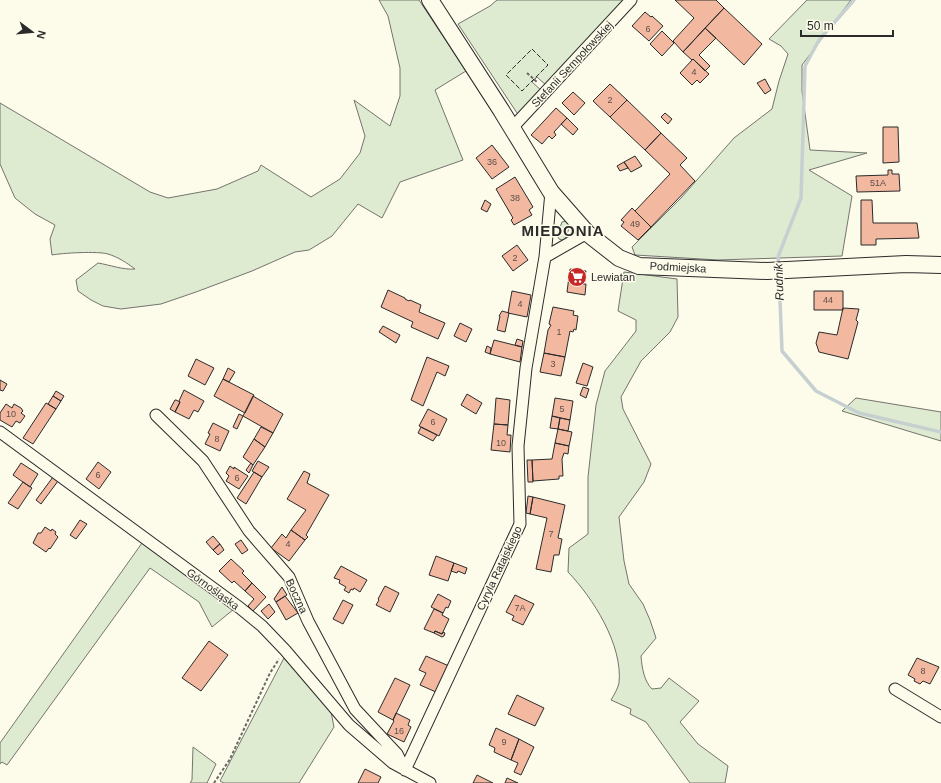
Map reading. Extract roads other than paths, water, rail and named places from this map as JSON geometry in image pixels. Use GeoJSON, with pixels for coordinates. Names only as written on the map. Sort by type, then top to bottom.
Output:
{"type":"FeatureCollection","features":[{"type":"Feature","properties":{"kind":"street","name":"Podmiejska"},"geometry":{"type":"LineString","coordinates":[[430,0],[551,192],[586,233],[619,258],[639,266],[767,271],[906,264],[941,265]]}},
{"type":"Feature","properties":{"kind":"street","name":"Stefanii Sempołowskiej"},"geometry":{"type":"LineString","coordinates":[[512,128],[631,0]]}},
{"type":"Feature","properties":{"kind":"street","name":"Cyryla Ratajskiego"},"geometry":{"type":"LineString","coordinates":[[405,770],[520,524],[518,446],[526,368],[545,257],[551,192]]}},
{"type":"Feature","properties":{"kind":"street"},"geometry":{"type":"LineString","coordinates":[[545,257],[586,233]]}},
{"type":"Feature","properties":{"kind":"street","name":"Boczna"},"geometry":{"type":"LineString","coordinates":[[156,415],[203,461],[249,531],[289,577],[308,621],[355,709],[397,754],[405,770]]}},
{"type":"Feature","properties":{"kind":"street","name":"Górnośląska"},"geometry":{"type":"LineString","coordinates":[[0,432],[240,608],[262,626],[285,650],[348,725],[393,763],[430,783]]}},
{"type":"Feature","properties":{"kind":"street"},"geometry":{"type":"LineString","coordinates":[[895,689],[941,717]]}},
{"type":"Feature","properties":{"kind":"waterway","name":"Rudnik"},"geometry":{"type":"LineString","coordinates":[[779,266],[778,257],[801,198],[805,66],[819,40],[854,0]]}},
{"type":"Feature","properties":{"kind":"waterway","name":"Rudnik"},"geometry":{"type":"LineString","coordinates":[[779,274],[782,351],[816,391],[859,413],[941,432]]}},
{"type":"Feature","properties":{"kind":"place","name":"Lewiatan"},"geometry":{"type":"Point","coordinates":[577,277]}},
{"type":"Feature","properties":{"kind":"district","name":"MIEDONIA"},"geometry":{"type":"Point","coordinates":[563,231]}}]}
